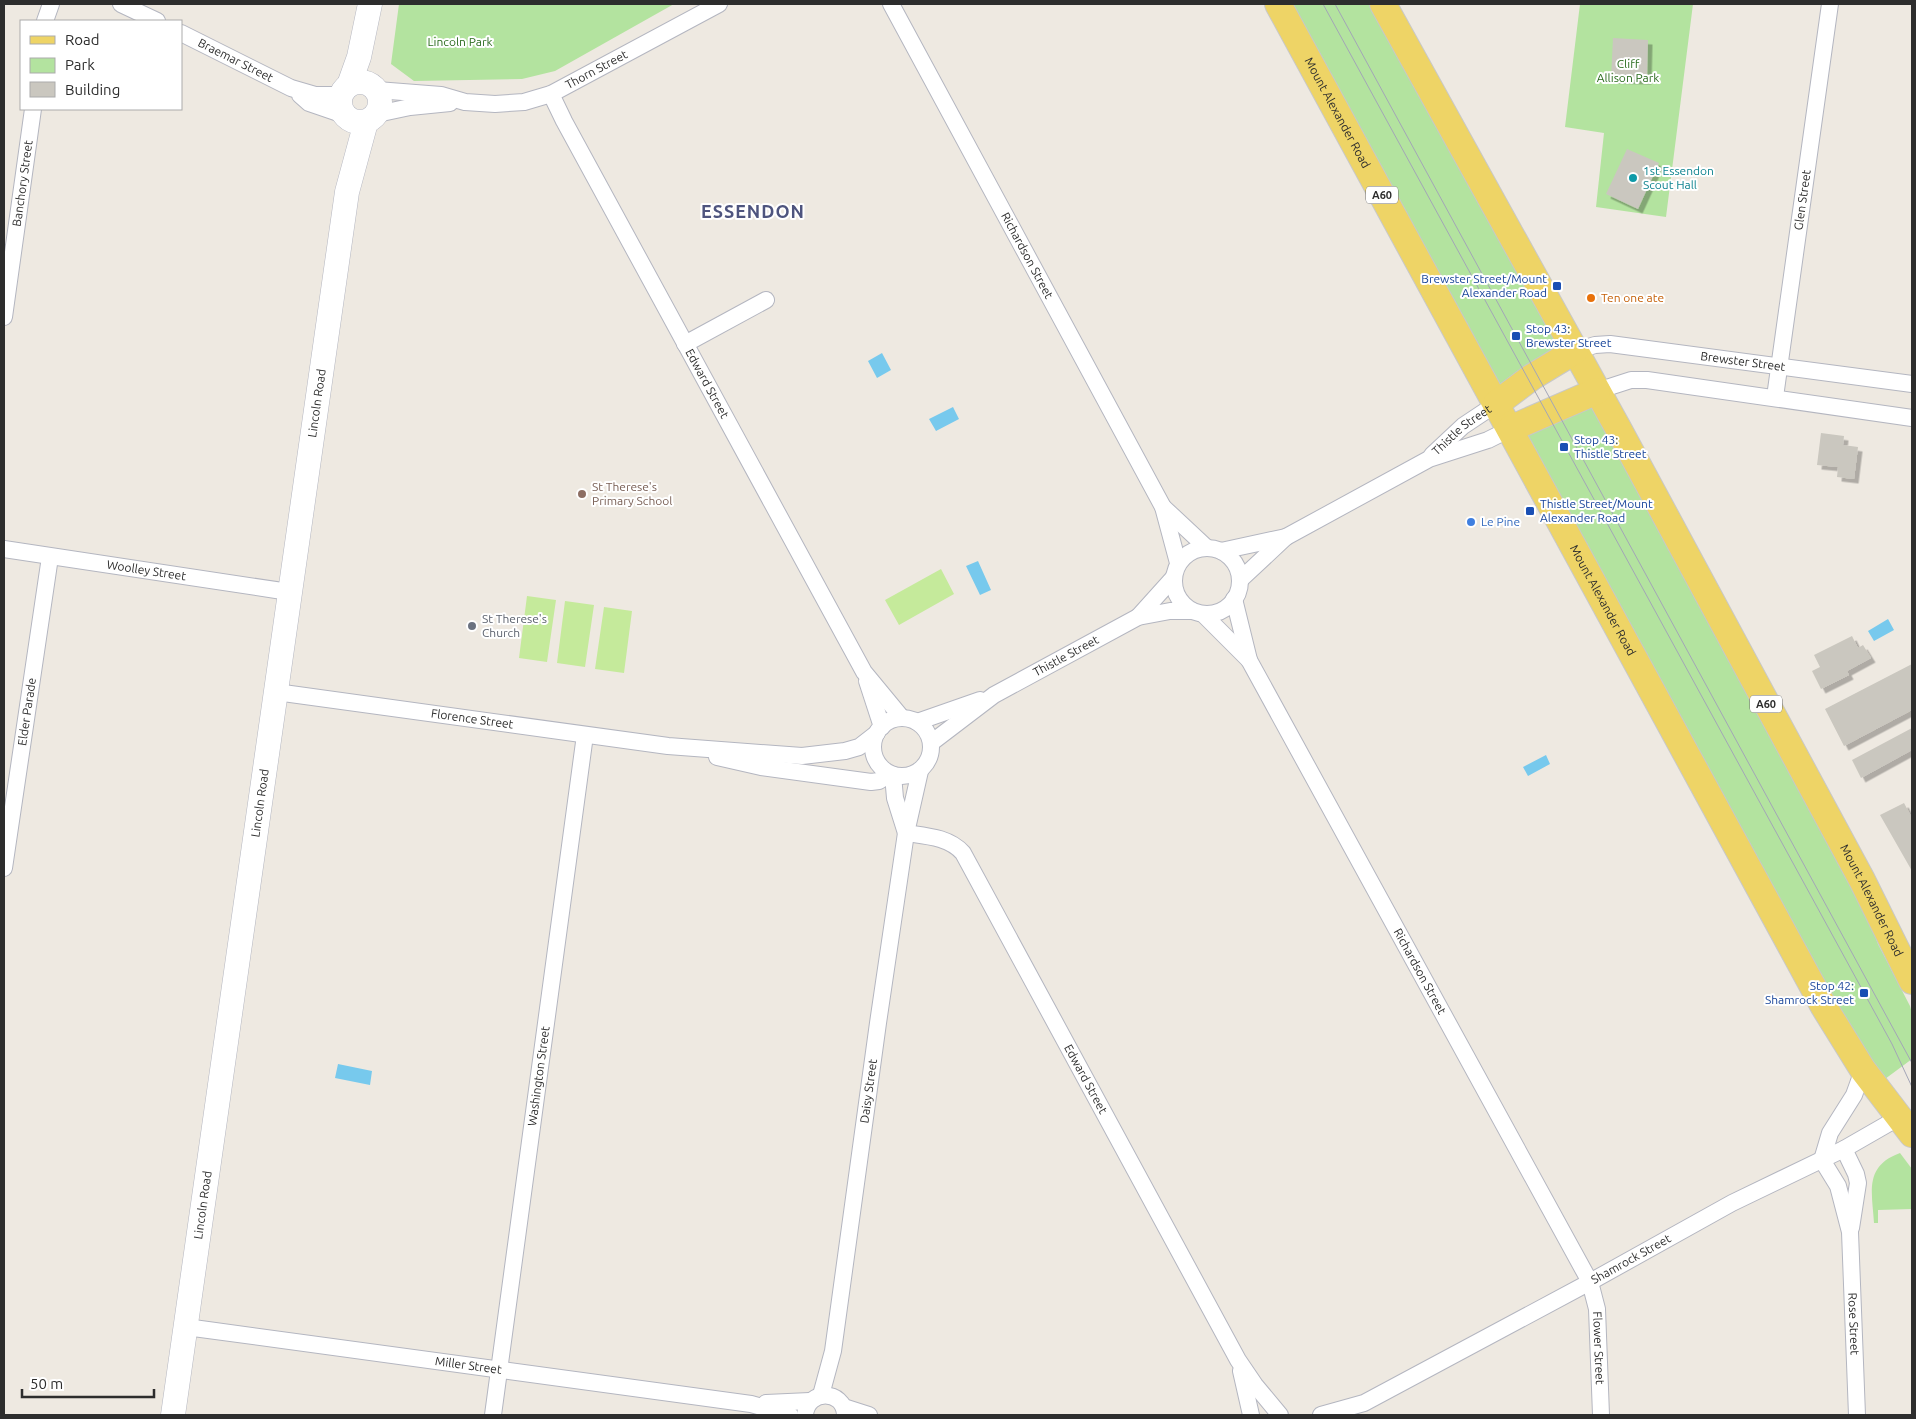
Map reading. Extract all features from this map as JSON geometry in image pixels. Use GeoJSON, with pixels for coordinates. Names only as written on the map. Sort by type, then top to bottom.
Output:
{"type":"FeatureCollection","features":[{"type":"Feature","properties":{"kind":"main road","name":"Mount Alexander Road"},"geometry":{"type":"LineString","coordinates":[[1278,4],[1824,1007],[1863,1070],[1908,1121]]}},
{"type":"Feature","properties":{"kind":"main road","name":"Mount Alexander Road"},"geometry":{"type":"LineString","coordinates":[[1383,4],[1597,391],[1857,872],[1912,981]]}},
{"type":"Feature","properties":{"kind":"main road","name":"Lincoln Road"},"geometry":{"type":"LineString","coordinates":[[173,1415],[347,192],[359,103],[359,57],[369,10]]}},
{"type":"Feature","properties":{"kind":"main road"},"geometry":{"type":"LineString","coordinates":[[1496,404],[1528,380],[1575,352]]}},
{"type":"Feature","properties":{"kind":"main road"},"geometry":{"type":"LineString","coordinates":[[1510,429],[1597,391]]}},
{"type":"Feature","properties":{"kind":"street"},"geometry":{"type":"LineString","coordinates":[[45,15],[51,4]]}},
{"type":"Feature","properties":{"kind":"street"},"geometry":{"type":"LineString","coordinates":[[121,4],[155,20]]}},
{"type":"Feature","properties":{"kind":"street","name":"Thorn Street"},"geometry":{"type":"LineString","coordinates":[[359,103],[410,107],[464,102],[495,104],[524,102],[552,94],[719,4]]}},
{"type":"Feature","properties":{"kind":"street","name":"Richardson Street"},"geometry":{"type":"LineString","coordinates":[[891,4],[1163,507],[1176,570]]}},
{"type":"Feature","properties":{"kind":"street","name":"Glen Street"},"geometry":{"type":"LineString","coordinates":[[1775,397],[1830,4]]}},
{"type":"Feature","properties":{"kind":"street","name":"Braemar Street"},"geometry":{"type":"LineString","coordinates":[[182,34],[290,88],[309,103],[359,103]]}},
{"type":"Feature","properties":{"kind":"street","name":"Edward Street"},"geometry":{"type":"LineString","coordinates":[[552,94],[564,121],[864,672],[879,730]]}},
{"type":"Feature","properties":{"kind":"street","name":"Thorn Street"},"geometry":{"type":"LineString","coordinates":[[359,103],[441,95],[464,102]]}},
{"type":"Feature","properties":{"kind":"street","name":"Banchory Street"},"geometry":{"type":"LineString","coordinates":[[4,317],[33,110]]}},
{"type":"Feature","properties":{"kind":"street"},"geometry":{"type":"LineString","coordinates":[[685,344],[766,300]]}},
{"type":"Feature","properties":{"kind":"street","name":"Brewster Street"},"geometry":{"type":"LineString","coordinates":[[1575,352],[1595,345],[1610,344],[1912,384]]}},
{"type":"Feature","properties":{"kind":"street"},"geometry":{"type":"LineString","coordinates":[[1597,391],[1639,379],[1912,418]]}},
{"type":"Feature","properties":{"kind":"street","name":"Thistle Street"},"geometry":{"type":"LineString","coordinates":[[1429,459],[1463,426],[1496,404]]}},
{"type":"Feature","properties":{"kind":"street","name":"Thistle Street"},"geometry":{"type":"LineString","coordinates":[[1240,580],[1286,536],[1429,459],[1488,440],[1510,429]]}},
{"type":"Feature","properties":{"kind":"street","name":"Richardson Street"},"geometry":{"type":"LineString","coordinates":[[1163,507],[1214,550]]}},
{"type":"Feature","properties":{"kind":"street","name":"Thistle Street"},"geometry":{"type":"LineString","coordinates":[[1214,550],[1286,536]]}},
{"type":"Feature","properties":{"kind":"street","name":"Woolley Street"},"geometry":{"type":"LineString","coordinates":[[4,549],[289,592]]}},
{"type":"Feature","properties":{"kind":"street"},"geometry":{"type":"LineString","coordinates":[[1196,550],[1214,550],[1234,563],[1240,580],[1238,590],[1234,599],[1221,611],[1198,612],[1184,605],[1177,597],[1174,587],[1176,570],[1186,555],[1196,550]]}},
{"type":"Feature","properties":{"kind":"street","name":"Elder Parade"},"geometry":{"type":"LineString","coordinates":[[4,868],[10,789],[50,557]]}},
{"type":"Feature","properties":{"kind":"street","name":"Thistle Street"},"geometry":{"type":"LineString","coordinates":[[1138,617],[1176,570]]}},
{"type":"Feature","properties":{"kind":"street","name":"Richardson Street"},"geometry":{"type":"LineString","coordinates":[[1234,599],[1249,660],[1590,1282]]}},
{"type":"Feature","properties":{"kind":"street","name":"Thistle Street"},"geometry":{"type":"LineString","coordinates":[[931,743],[994,695],[1138,617],[1168,612],[1198,612]]}},
{"type":"Feature","properties":{"kind":"street","name":"Richardson Street"},"geometry":{"type":"LineString","coordinates":[[1198,612],[1249,660]]}},
{"type":"Feature","properties":{"kind":"street","name":"Edward Street"},"geometry":{"type":"LineString","coordinates":[[864,672],[910,720]]}},
{"type":"Feature","properties":{"kind":"street","name":"Florence Street"},"geometry":{"type":"LineString","coordinates":[[276,692],[668,746],[802,756],[825,755],[859,747],[879,730]]}},
{"type":"Feature","properties":{"kind":"street","name":"Thistle Street"},"geometry":{"type":"LineString","coordinates":[[910,720],[994,695]]}},
{"type":"Feature","properties":{"kind":"street"},"geometry":{"type":"LineString","coordinates":[[895,719],[910,720],[924,728],[931,743],[929,759],[920,771],[907,776],[892,774],[882,768],[876,761],[873,752],[873,742],[879,730],[895,719]]}},
{"type":"Feature","properties":{"kind":"street","name":"Washington Street"},"geometry":{"type":"LineString","coordinates":[[493,1415],[586,736]]}},
{"type":"Feature","properties":{"kind":"street","name":"Florence Street"},"geometry":{"type":"LineString","coordinates":[[668,746],[761,767],[871,782],[892,774]]}},
{"type":"Feature","properties":{"kind":"street","name":"Daisy Street"},"geometry":{"type":"LineString","coordinates":[[812,1404],[833,1351],[906,833],[920,771]]}},
{"type":"Feature","properties":{"kind":"street","name":"Daisy Street"},"geometry":{"type":"LineString","coordinates":[[892,774],[894,792],[906,833]]}},
{"type":"Feature","properties":{"kind":"street","name":"Edward Street"},"geometry":{"type":"LineString","coordinates":[[906,833],[947,841],[957,846],[968,862],[1238,1360],[1255,1385],[1280,1415]]}},
{"type":"Feature","properties":{"kind":"street"},"geometry":{"type":"LineString","coordinates":[[1822,1160],[1830,1133],[1854,1095],[1863,1070]]}},
{"type":"Feature","properties":{"kind":"street","name":"Shamrock Street"},"geometry":{"type":"LineString","coordinates":[[1321,1415],[1364,1403],[1590,1282],[1732,1203],[1844,1149],[1908,1121]]}},
{"type":"Feature","properties":{"kind":"street","name":"Rose Street"},"geometry":{"type":"LineString","coordinates":[[1844,1149],[1856,1174],[1858,1183],[1850,1232],[1857,1415]]}},
{"type":"Feature","properties":{"kind":"street","name":"Rose Street"},"geometry":{"type":"LineString","coordinates":[[1822,1160],[1839,1189],[1850,1232]]}},
{"type":"Feature","properties":{"kind":"street","name":"Flower Street"},"geometry":{"type":"LineString","coordinates":[[1590,1282],[1597,1309],[1601,1415]]}},
{"type":"Feature","properties":{"kind":"street","name":"Miller Street"},"geometry":{"type":"LineString","coordinates":[[186,1327],[751,1404],[812,1404],[826,1394],[842,1407]]}},
{"type":"Feature","properties":{"kind":"street","name":"Daisy Street"},"geometry":{"type":"LineString","coordinates":[[833,1351],[842,1407]]}},
{"type":"Feature","properties":{"kind":"street","name":"Edward Street"},"geometry":{"type":"LineString","coordinates":[[1238,1360],[1251,1415]]}},
{"type":"Feature","properties":{"kind":"street","name":"Shamrock Street"},"geometry":{"type":"LineString","coordinates":[[1353,1415],[1364,1403]]}},
{"type":"Feature","properties":{"kind":"street","name":"Miller Street"},"geometry":{"type":"LineString","coordinates":[[751,1404],[790,1415]]}},
{"type":"Feature","properties":{"kind":"street"},"geometry":{"type":"LineString","coordinates":[[842,1407],[869,1415]]}},
{"type":"Feature","properties":{"kind":"green space","name":"Lincoln Park"},"geometry":{"type":"Polygon","coordinates":[[[399,4],[674,4],[555,71],[522,79],[414,81],[391,64],[399,4]]]}},
{"type":"Feature","properties":{"kind":"green space"},"geometry":{"type":"Polygon","coordinates":[[[1289,4],[1370,4],[1560,349],[1499,390],[1289,4]]]}},
{"type":"Feature","properties":{"kind":"green space","name":"Cliff Allison Park"},"geometry":{"type":"Polygon","coordinates":[[[1580,4],[1693,4],[1666,217],[1596,207],[1604,133],[1565,127],[1580,4]]]}},
{"type":"Feature","properties":{"kind":"green space"},"geometry":{"type":"Polygon","coordinates":[[[1592,406],[1859,892],[1878,944],[1910,1006],[1912,1013],[1912,1059],[1885,1079],[1851,1033],[1524,435],[1592,406]]]}},
{"type":"Feature","properties":{"kind":"green space"},"geometry":{"type":"Polygon","coordinates":[[[941,569],[954,594],[899,625],[885,600],[941,569]]]}},
{"type":"Feature","properties":{"kind":"green space"},"geometry":{"type":"Polygon","coordinates":[[[527,596],[556,600],[547,662],[519,658],[527,596]]]}},
{"type":"Feature","properties":{"kind":"green space"},"geometry":{"type":"Polygon","coordinates":[[[565,601],[594,605],[585,667],[557,663],[565,601]]]}},
{"type":"Feature","properties":{"kind":"green space"},"geometry":{"type":"Polygon","coordinates":[[[604,607],[632,611],[624,673],[595,669],[604,607]]]}},
{"type":"Feature","properties":{"kind":"green space"},"geometry":{"type":"Polygon","coordinates":[[[1900,1153],[1912,1169],[1912,1209],[1878,1210],[1878,1223],[1874,1223],[1872,1191],[1875,1173],[1888,1158],[1900,1153]]]}},
{"type":"Feature","properties":{"kind":"water"},"geometry":{"type":"Polygon","coordinates":[[[882,353],[891,370],[877,378],[868,361],[882,353]]]}},
{"type":"Feature","properties":{"kind":"water"},"geometry":{"type":"Polygon","coordinates":[[[953,407],[959,419],[936,431],[929,419],[953,407]]]}},
{"type":"Feature","properties":{"kind":"water"},"geometry":{"type":"Polygon","coordinates":[[[978,561],[991,590],[980,595],[966,566],[978,561]]]}},
{"type":"Feature","properties":{"kind":"water"},"geometry":{"type":"Polygon","coordinates":[[[1888,619],[1894,630],[1874,641],[1868,631],[1888,619]]]}},
{"type":"Feature","properties":{"kind":"water"},"geometry":{"type":"Polygon","coordinates":[[[1546,755],[1550,764],[1528,776],[1523,767],[1546,755]]]}},
{"type":"Feature","properties":{"kind":"water"},"geometry":{"type":"Polygon","coordinates":[[[338,1064],[372,1071],[370,1085],[335,1078],[338,1064]]]}},
{"type":"Feature","properties":{"kind":"building"},"geometry":{"type":"Polygon","coordinates":[[[1613,38],[1648,40],[1647,80],[1611,79],[1613,38]]]}},
{"type":"Feature","properties":{"kind":"building","name":"1st Essendon Scout Hall"},"geometry":{"type":"Polygon","coordinates":[[[1627,149],[1659,163],[1638,209],[1606,194],[1627,149]]]}},
{"type":"Feature","properties":{"kind":"building"},"geometry":{"type":"Polygon","coordinates":[[[1821,433],[1844,436],[1843,445],[1858,447],[1854,479],[1837,477],[1838,467],[1817,465],[1821,433]]]}},
{"type":"Feature","properties":{"kind":"building"},"geometry":{"type":"Polygon","coordinates":[[[1852,636],[1858,648],[1863,645],[1871,658],[1847,671],[1849,675],[1821,689],[1812,671],[1820,667],[1814,655],[1852,636]]]}},
{"type":"Feature","properties":{"kind":"building"},"geometry":{"type":"Polygon","coordinates":[[[1912,664],[1912,710],[1844,746],[1825,709],[1912,664]]]}},
{"type":"Feature","properties":{"kind":"building"},"geometry":{"type":"Polygon","coordinates":[[[1912,728],[1912,750],[1861,778],[1852,760],[1912,728]]]}},
{"type":"Feature","properties":{"kind":"building"},"geometry":{"type":"Polygon","coordinates":[[[1904,803],[1912,818],[1912,871],[1880,815],[1904,803]]]}},
{"type":"Feature","properties":{"kind":"tram line"},"geometry":{"type":"LineString","coordinates":[[1323,4],[1892,1044],[1912,1087]]}},
{"type":"Feature","properties":{"kind":"tram line"},"geometry":{"type":"LineString","coordinates":[[1335,4],[1912,1063]]}},
{"type":"Feature","properties":{"kind":"place","name":"1st Essendon Scout Hall"},"geometry":{"type":"Point","coordinates":[1633,178]}},
{"type":"Feature","properties":{"kind":"place","name":"Brewster Street/Mount Alexander Road"},"geometry":{"type":"Point","coordinates":[1557,286]}},
{"type":"Feature","properties":{"kind":"place","name":"Ten one ate"},"geometry":{"type":"Point","coordinates":[1591,298]}},
{"type":"Feature","properties":{"kind":"place","name":"Stop 43: Brewster Street"},"geometry":{"type":"Point","coordinates":[1516,336]}},
{"type":"Feature","properties":{"kind":"place","name":"Stop 43: Thistle Street"},"geometry":{"type":"Point","coordinates":[1564,447]}},
{"type":"Feature","properties":{"kind":"place","name":"St Therese's Primary School"},"geometry":{"type":"Point","coordinates":[582,494]}},
{"type":"Feature","properties":{"kind":"place","name":"Thistle Street/Mount Alexander Road"},"geometry":{"type":"Point","coordinates":[1530,511]}},
{"type":"Feature","properties":{"kind":"place","name":"Le Pine"},"geometry":{"type":"Point","coordinates":[1471,522]}},
{"type":"Feature","properties":{"kind":"place","name":"St Therese's Church"},"geometry":{"type":"Point","coordinates":[472,626]}},
{"type":"Feature","properties":{"kind":"place","name":"Stop 42: Shamrock Street"},"geometry":{"type":"Point","coordinates":[1864,993]}},
{"type":"Feature","properties":{"kind":"district","name":"ESSENDON"},"geometry":{"type":"Point","coordinates":[753,212]}}]}
